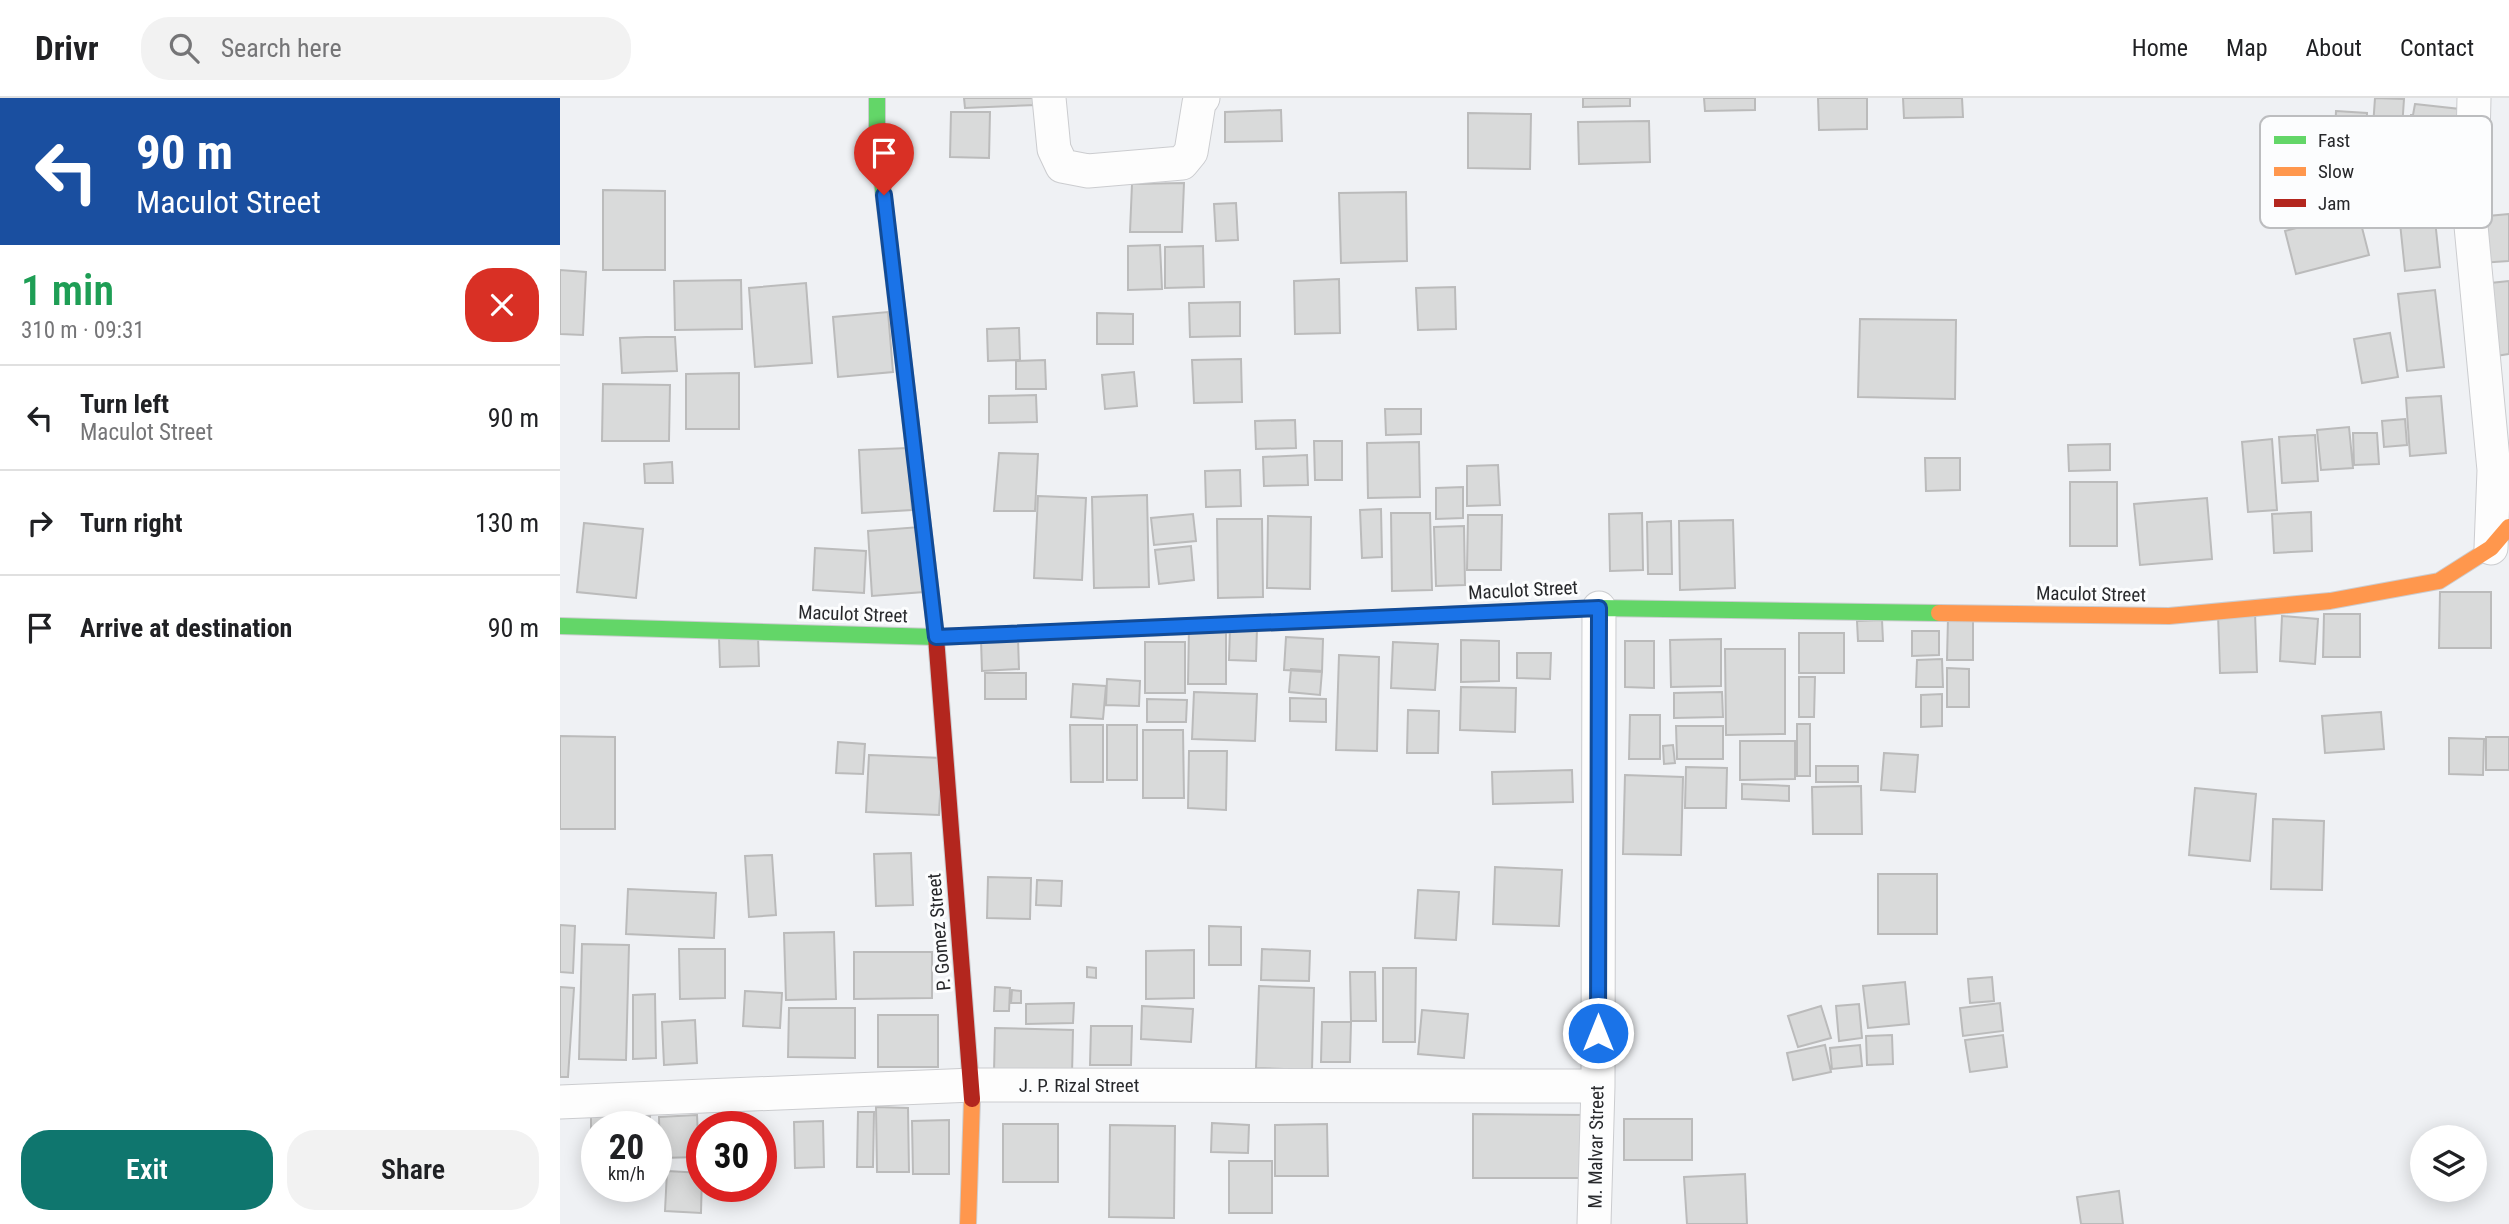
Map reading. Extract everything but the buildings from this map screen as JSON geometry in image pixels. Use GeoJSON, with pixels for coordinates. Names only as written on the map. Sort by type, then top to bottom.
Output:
{"type":"FeatureCollection","features":[{"type":"Feature","properties":{"kind":"street","name":"P. Gomez Street"},"geometry":{"type":"LineString","coordinates":[[877,98],[877,139],[936,637],[973,1085],[968,1224]]}},
{"type":"Feature","properties":{"kind":"street"},"geometry":{"type":"LineString","coordinates":[[1049,98],[1054,149],[1062,166],[1088,171],[1182,163],[1191,152],[1199,103],[1203,98]]}},
{"type":"Feature","properties":{"kind":"street"},"geometry":{"type":"LineString","coordinates":[[2474,98],[2474,116]]}},
{"type":"Feature","properties":{"kind":"street"},"geometry":{"type":"LineString","coordinates":[[2471,228],[2500,538]]}},
{"type":"Feature","properties":{"kind":"street","name":"Maculot Street"},"geometry":{"type":"LineString","coordinates":[[560,626],[936,637],[1599,608],[2169,616],[2330,601],[2439,581],[2500,538]]}},
{"type":"Feature","properties":{"kind":"street","name":"M. Malvar Street"},"geometry":{"type":"LineString","coordinates":[[1594,1224],[1598,1086],[1599,608]]}},
{"type":"Feature","properties":{"kind":"street","name":"J. P. Rizal Street"},"geometry":{"type":"LineString","coordinates":[[560,1102],[973,1085],[1598,1086]]}},
{"type":"Feature","properties":{"kind":"traffic: fast"},"geometry":{"type":"LineString","coordinates":[[877,98],[877,139],[925,543]]}},
{"type":"Feature","properties":{"kind":"traffic: fast"},"geometry":{"type":"LineString","coordinates":[[1424,616],[1599,608],[1939,613]]}},
{"type":"Feature","properties":{"kind":"traffic: fast"},"geometry":{"type":"LineString","coordinates":[[560,626],[936,637],[1056,632]]}},
{"type":"Feature","properties":{"kind":"traffic: slow"},"geometry":{"type":"LineString","coordinates":[[1939,613],[2169,616],[2330,601],[2439,581],[2491,548],[2509,527]]}},
{"type":"Feature","properties":{"kind":"traffic: slow"},"geometry":{"type":"LineString","coordinates":[[968,1224],[972,1099]]}},
{"type":"Feature","properties":{"kind":"traffic: jam"},"geometry":{"type":"LineString","coordinates":[[925,543],[936,637],[972,1099]]}},
{"type":"Feature","properties":{"kind":"traffic: jam"},"geometry":{"type":"LineString","coordinates":[[1056,632],[1424,616]]}},
{"type":"Feature","properties":{"kind":"route"},"geometry":{"type":"LineString","coordinates":[[884,195],[936,637],[1599,608],[1598,1033]]}}]}
